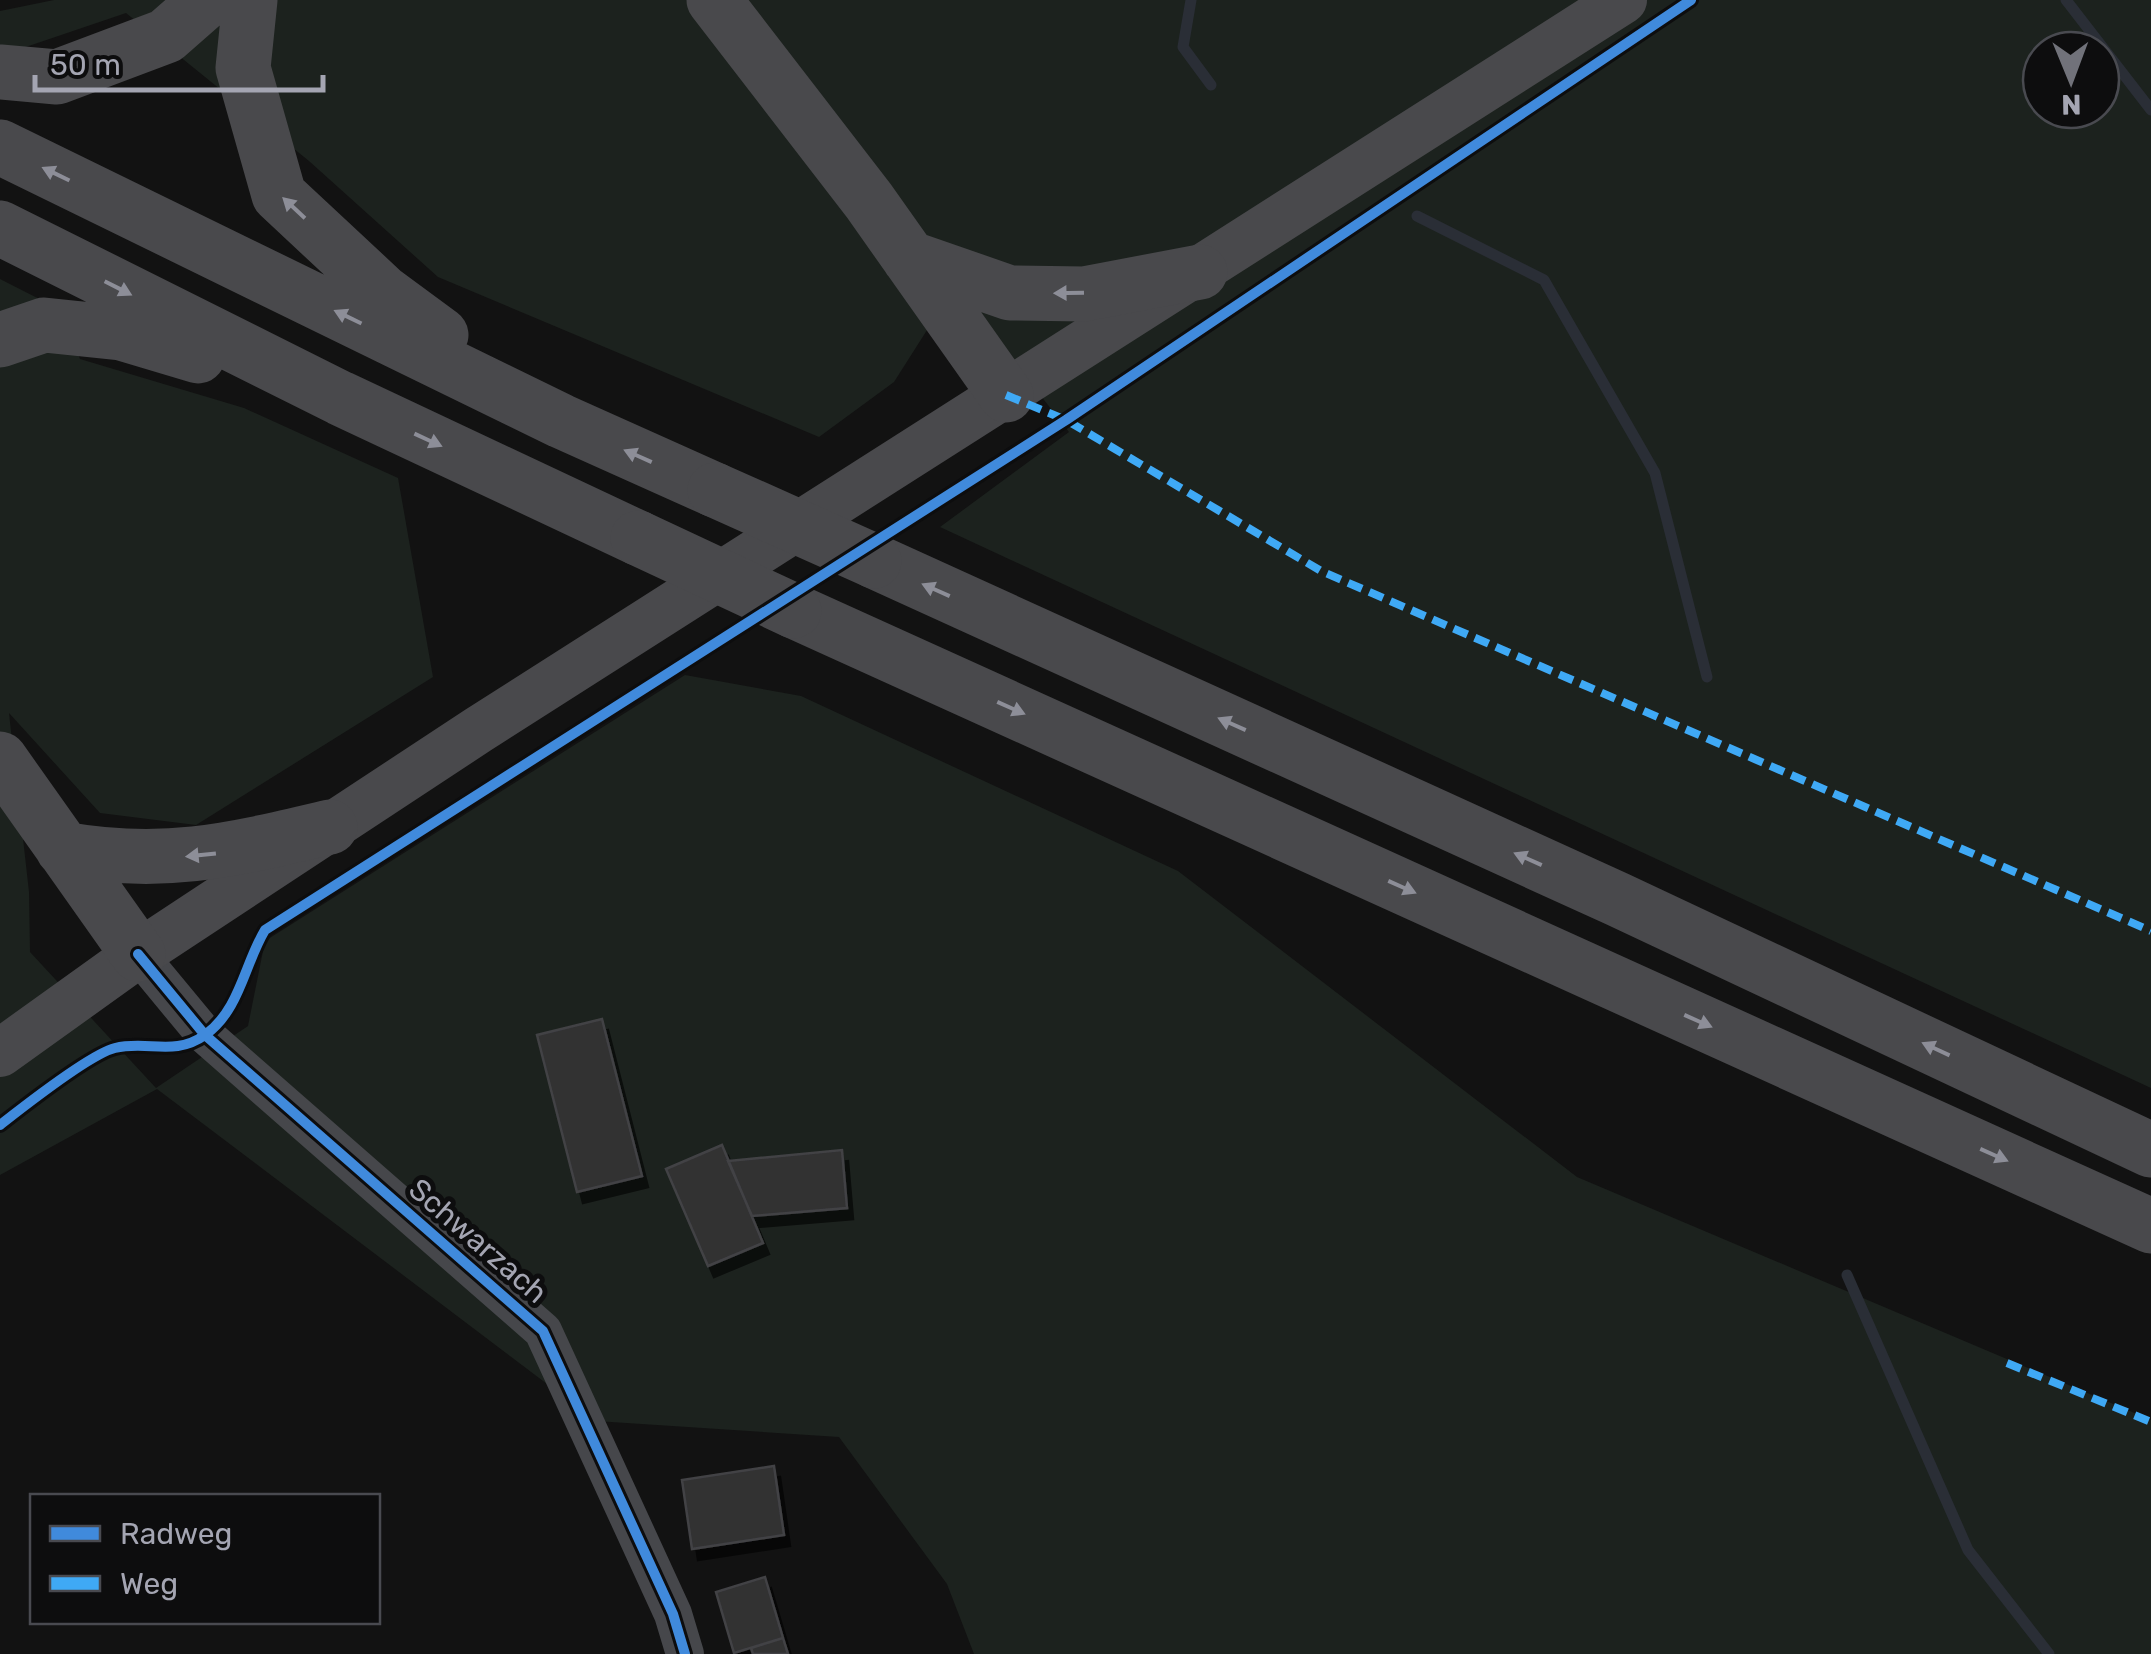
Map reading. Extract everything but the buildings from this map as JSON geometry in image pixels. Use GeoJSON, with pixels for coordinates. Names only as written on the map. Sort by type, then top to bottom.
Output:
{"type":"FeatureCollection","features":[{"type":"Feature","properties":{"kind":"highway"},"geometry":{"type":"LineString","coordinates":[[0,72],[58,77],[166,36],[207,0]]}},
{"type":"Feature","properties":{"kind":"highway"},"geometry":{"type":"LineString","coordinates":[[250,0],[243,68],[279,194],[384,293],[561,421]]}},
{"type":"Feature","properties":{"kind":"highway"},"geometry":{"type":"LineString","coordinates":[[714,0],[909,258],[1006,395]]}},
{"type":"Feature","properties":{"kind":"highway"},"geometry":{"type":"LineString","coordinates":[[0,147],[561,421],[1617,898],[2151,1150]]}},
{"type":"Feature","properties":{"kind":"highway"},"geometry":{"type":"LineString","coordinates":[[0,228],[340,398],[794,611],[2151,1226]]}},
{"type":"Feature","properties":{"kind":"highway"},"geometry":{"type":"LineString","coordinates":[[909,258],[965,281],[1010,293],[1084,294],[1200,272]]}},
{"type":"Feature","properties":{"kind":"highway"},"geometry":{"type":"LineString","coordinates":[[0,340],[44,326],[120,333],[340,398]]}},
{"type":"Feature","properties":{"kind":"highway"},"geometry":{"type":"LineString","coordinates":[[0,759],[138,954]]}},
{"type":"Feature","properties":{"kind":"highway"},"geometry":{"type":"LineString","coordinates":[[64,850],[151,859],[208,856],[330,827]]}},
{"type":"Feature","properties":{"kind":"main road"},"geometry":{"type":"LineString","coordinates":[[0,1052],[138,954],[330,827],[1623,0]]}},
{"type":"Feature","properties":{"kind":"street","name":"Schwarzach"},"geometry":{"type":"LineString","coordinates":[[138,954],[205,1034],[543,1331],[673,1614],[685,1654]]}},
{"type":"Feature","properties":{"kind":"shaded area"},"geometry":{"type":"Polygon","coordinates":[[[54,0],[2151,0],[2151,1088],[940,527],[1069,432],[955,286],[894,382],[819,437],[438,277],[309,161],[126,13],[11,52],[0,48],[0,11],[54,0]]]}},
{"type":"Feature","properties":{"kind":"shaded area"},"geometry":{"type":"Polygon","coordinates":[[[0,279],[59,309],[80,359],[244,408],[398,478],[433,677],[196,825],[100,813],[9,713],[29,892],[30,952],[156,1088],[248,1026],[265,941],[685,675],[801,696],[1178,871],[1577,1177],[2151,1420],[2151,1654],[974,1654],[947,1584],[839,1437],[596,1421],[157,1089],[0,1175],[0,279]]]}},
{"type":"Feature","properties":{"kind":"waterway"},"geometry":{"type":"LineString","coordinates":[[1191,0],[1183,47],[1211,85]]}},
{"type":"Feature","properties":{"kind":"waterway"},"geometry":{"type":"LineString","coordinates":[[2066,0],[2151,110]]}},
{"type":"Feature","properties":{"kind":"waterway"},"geometry":{"type":"LineString","coordinates":[[1417,216],[1544,280],[1655,473],[1707,677]]}},
{"type":"Feature","properties":{"kind":"waterway"},"geometry":{"type":"LineString","coordinates":[[1847,1275],[1968,1550],[2049,1654]]}},
{"type":"Feature","properties":{"kind":"marked path"},"geometry":{"type":"LineString","coordinates":[[1006,395],[1066,420],[1321,571],[2151,931]]}},
{"type":"Feature","properties":{"kind":"marked path"},"geometry":{"type":"LineString","coordinates":[[2007,1363],[2151,1422]]}},
{"type":"Feature","properties":{"kind":"cycle path"},"geometry":{"type":"LineString","coordinates":[[0,1125],[104,1052],[127,1046],[172,1047],[205,1035],[234,1000],[265,930],[1066,420],[1691,0]]}},
{"type":"Feature","properties":{"kind":"cycle path"},"geometry":{"type":"LineString","coordinates":[[138,954],[205,1035],[543,1331],[673,1614],[685,1654]]}}]}
